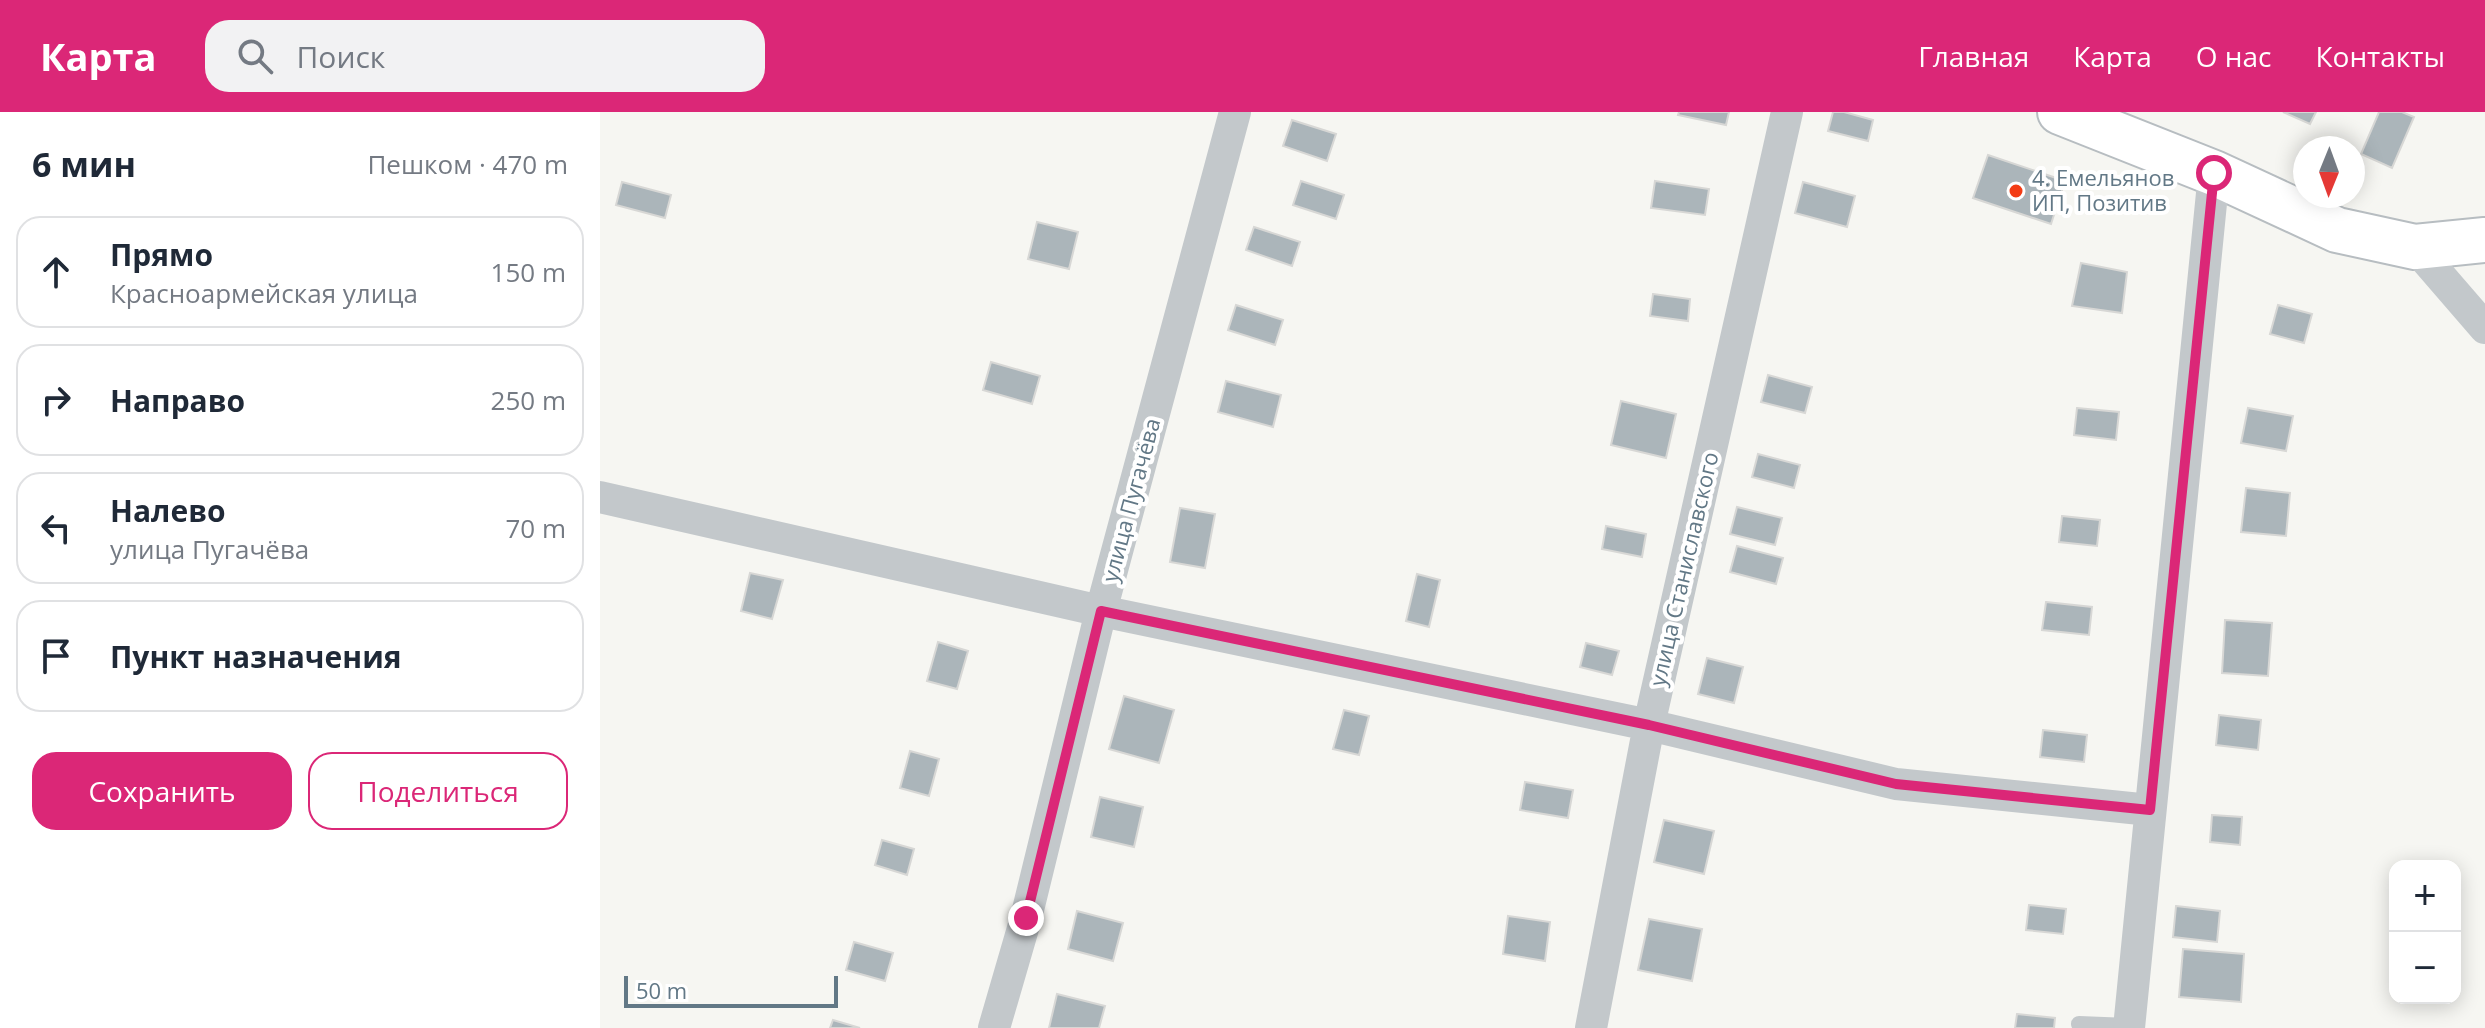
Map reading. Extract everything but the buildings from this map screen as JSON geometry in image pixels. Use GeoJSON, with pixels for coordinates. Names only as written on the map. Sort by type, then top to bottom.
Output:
{"type":"FeatureCollection","features":[{"type":"Feature","properties":{"kind":"street","name":"улица Пугачёва"},"geometry":{"type":"LineString","coordinates":[[994,1028],[1026,918],[1101,611],[1235,112]]}},
{"type":"Feature","properties":{"kind":"street","name":"улица Станиславского"},"geometry":{"type":"LineString","coordinates":[[1591,1028],[1649,725],[1787,112]]}},
{"type":"Feature","properties":{"kind":"street"},"geometry":{"type":"LineString","coordinates":[[2060,112],[2214,173],[2337,230],[2415,247],[2485,240]]}},
{"type":"Feature","properties":{"kind":"street"},"geometry":{"type":"LineString","coordinates":[[2129,1027],[2214,173]]}},
{"type":"Feature","properties":{"kind":"street"},"geometry":{"type":"LineString","coordinates":[[2415,247],[2485,328]]}},
{"type":"Feature","properties":{"kind":"street"},"geometry":{"type":"LineString","coordinates":[[600,497],[1101,611],[1649,725],[1896,784],[2150,810]]}},
{"type":"Feature","properties":{"kind":"lane"},"geometry":{"type":"LineString","coordinates":[[2079,1024],[2129,1027]]}},
{"type":"Feature","properties":{"kind":"place","name":"4. Емельянов ИП, Позитив"},"geometry":{"type":"Point","coordinates":[2016,191]}},
{"type":"Feature","properties":{"kind":"route"},"geometry":{"type":"LineString","coordinates":[[1026,918],[1101,611],[1649,725],[1896,784],[2150,810],[2214,173]]}}]}
